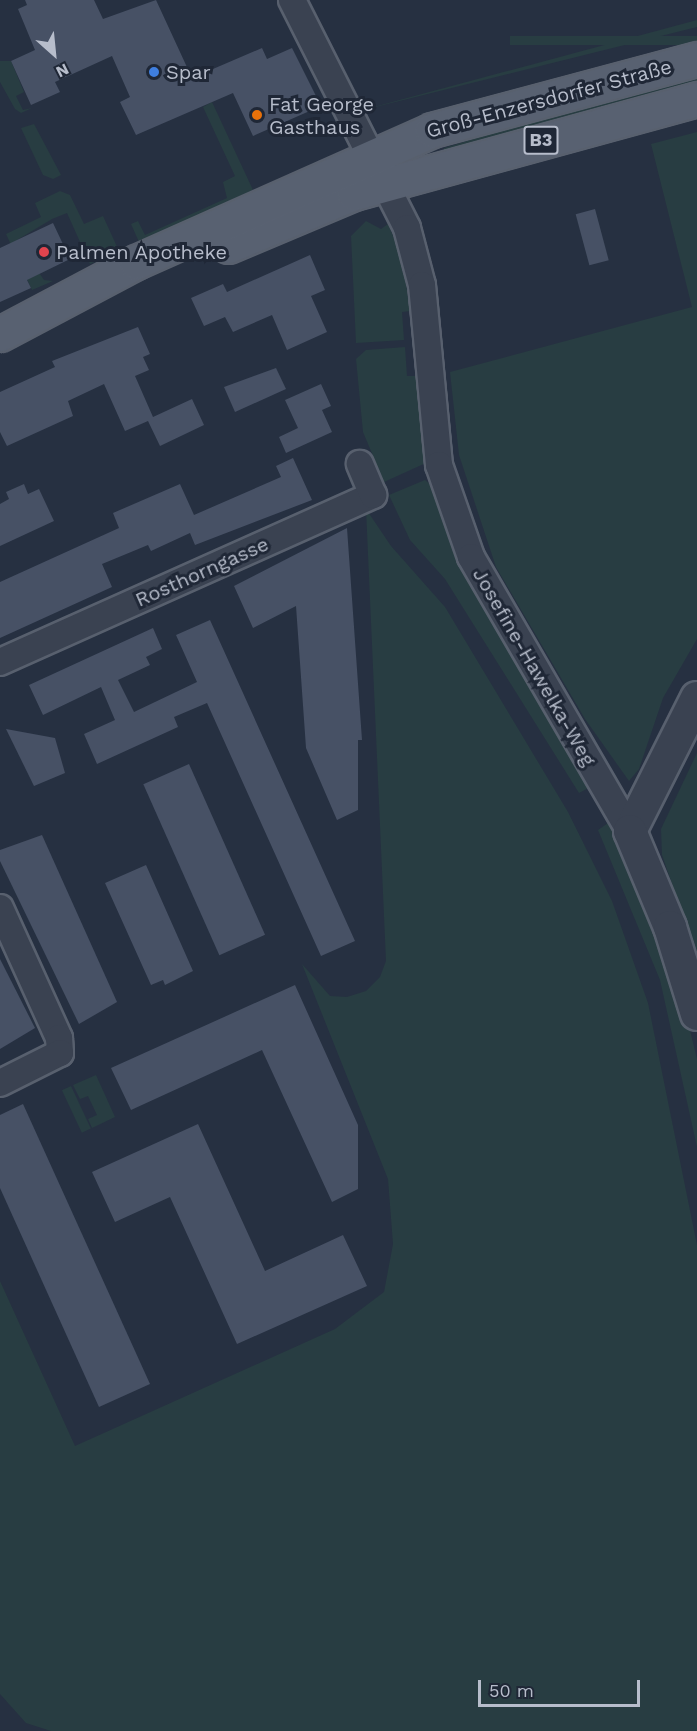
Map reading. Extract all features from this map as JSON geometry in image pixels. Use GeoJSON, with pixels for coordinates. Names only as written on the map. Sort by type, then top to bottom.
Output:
{"type":"FeatureCollection","features":[{"type":"Feature","properties":{"kind":"main road","name":"Groß-Enzersdorfer Straße"},"geometry":{"type":"LineString","coordinates":[[369,155],[453,123],[697,59]]}},
{"type":"Feature","properties":{"kind":"main road","name":"Groß-Enzersdorfer Straße"},"geometry":{"type":"LineString","coordinates":[[385,184],[697,99]]}},
{"type":"Feature","properties":{"kind":"main road","name":"B3"},"geometry":{"type":"LineString","coordinates":[[0,334],[126,268],[369,155]]}},
{"type":"Feature","properties":{"kind":"main road","name":"B3"},"geometry":{"type":"LineString","coordinates":[[0,344],[340,197],[385,184]]}},
{"type":"Feature","properties":{"kind":"street","name":"Josefine-Hawelka-Weg"},"geometry":{"type":"LineString","coordinates":[[292,0],[407,228],[422,285],[429,400],[451,506],[488,592],[630,831]]}},
{"type":"Feature","properties":{"kind":"street","name":"Rosthorngasse"},"geometry":{"type":"LineString","coordinates":[[0,662],[373,495],[360,464]]}},
{"type":"Feature","properties":{"kind":"street"},"geometry":{"type":"LineString","coordinates":[[697,698],[630,831],[670,927],[697,1014]]}},
{"type":"Feature","properties":{"kind":"street"},"geometry":{"type":"LineString","coordinates":[[0,908],[59,1038],[60,1053],[0,1083]]}},
{"type":"Feature","properties":{"kind":"green space"},"geometry":{"type":"Polygon","coordinates":[[[697,20],[697,27],[359,111],[697,20]]]}},
{"type":"Feature","properties":{"kind":"green space"},"geometry":{"type":"Polygon","coordinates":[[[510,36],[697,36],[697,45],[510,45],[510,36]]]}},
{"type":"Feature","properties":{"kind":"green space"},"geometry":{"type":"Polygon","coordinates":[[[0,61],[11,61],[24,92],[16,96],[23,110],[32,108],[21,113],[15,109],[0,82],[0,61]]]}},
{"type":"Feature","properties":{"kind":"green space"},"geometry":{"type":"Polygon","coordinates":[[[697,70],[697,83],[443,155],[444,148],[697,70]]]}},
{"type":"Feature","properties":{"kind":"green space"},"geometry":{"type":"Polygon","coordinates":[[[212,102],[253,190],[139,242],[131,224],[138,221],[145,235],[227,198],[223,182],[235,176],[203,107],[212,102]]]}},
{"type":"Feature","properties":{"kind":"green space"},"geometry":{"type":"Polygon","coordinates":[[[34,124],[61,175],[53,179],[43,175],[21,128],[34,124]]]}},
{"type":"Feature","properties":{"kind":"green space"},"geometry":{"type":"Polygon","coordinates":[[[697,132],[697,639],[663,698],[639,769],[629,781],[585,719],[496,567],[459,455],[450,372],[692,307],[651,144],[697,132]]]}},
{"type":"Feature","properties":{"kind":"green space"},"geometry":{"type":"Polygon","coordinates":[[[60,191],[70,195],[84,224],[103,216],[119,251],[90,264],[67,213],[52,219],[17,240],[44,280],[53,281],[32,290],[6,234],[41,217],[35,203],[60,191]]]}},
{"type":"Feature","properties":{"kind":"green space"},"geometry":{"type":"Polygon","coordinates":[[[366,221],[381,229],[388,224],[402,257],[410,311],[402,312],[404,340],[356,343],[351,236],[366,221]]]}},
{"type":"Feature","properties":{"kind":"green space"},"geometry":{"type":"Polygon","coordinates":[[[405,347],[407,376],[416,376],[428,462],[384,482],[363,432],[356,359],[366,350],[405,347]]]}},
{"type":"Feature","properties":{"kind":"green space"},"geometry":{"type":"Polygon","coordinates":[[[425,480],[435,488],[478,596],[592,786],[579,793],[445,579],[410,540],[389,495],[425,480]]]}},
{"type":"Feature","properties":{"kind":"green space"},"geometry":{"type":"Polygon","coordinates":[[[366,509],[391,546],[445,607],[568,812],[612,901],[648,1003],[697,1245],[697,1731],[51,1731],[26,1723],[0,1694],[0,1281],[75,1446],[335,1329],[384,1292],[393,1244],[388,1179],[302,964],[330,996],[347,997],[366,991],[380,977],[386,961],[366,509]]]}},
{"type":"Feature","properties":{"kind":"green space"},"geometry":{"type":"Polygon","coordinates":[[[697,753],[697,956],[662,855],[661,829],[697,753]]]}},
{"type":"Feature","properties":{"kind":"green space"},"geometry":{"type":"Polygon","coordinates":[[[611,821],[687,1018],[697,1059],[697,1147],[660,980],[598,830],[611,821]]]}},
{"type":"Feature","properties":{"kind":"green space"},"geometry":{"type":"Polygon","coordinates":[[[96,1075],[115,1117],[92,1128],[88,1119],[97,1115],[88,1096],[80,1099],[73,1085],[96,1075]]]}},
{"type":"Feature","properties":{"kind":"green space"},"geometry":{"type":"Polygon","coordinates":[[[71,1086],[91,1129],[82,1133],[62,1090],[71,1086]]]}},
{"type":"Feature","properties":{"kind":"building"},"geometry":{"type":"Polygon","coordinates":[[[25,0],[94,0],[103,19],[156,0],[192,78],[262,48],[267,59],[292,48],[321,106],[253,136],[233,93],[136,135],[120,102],[130,97],[112,56],[55,82],[60,92],[31,105],[11,61],[35,50],[18,9],[27,5],[25,0]]]}},
{"type":"Feature","properties":{"kind":"building"},"geometry":{"type":"Polygon","coordinates":[[[595,209],[609,260],[589,265],[576,214],[595,209]]]}},
{"type":"Feature","properties":{"kind":"building"},"geometry":{"type":"Polygon","coordinates":[[[53,223],[70,259],[27,280],[31,288],[0,302],[0,248],[53,223]]]}},
{"type":"Feature","properties":{"kind":"building"},"geometry":{"type":"Polygon","coordinates":[[[310,255],[325,290],[311,296],[327,332],[287,350],[272,315],[233,332],[225,317],[204,326],[191,298],[223,284],[227,292],[310,255]]]}},
{"type":"Feature","properties":{"kind":"building"},"geometry":{"type":"Polygon","coordinates":[[[138,327],[150,354],[143,357],[149,370],[135,376],[153,417],[192,399],[204,425],[160,446],[148,421],[125,431],[104,384],[68,401],[73,416],[7,446],[0,432],[0,392],[55,367],[52,361],[138,327]]]}},
{"type":"Feature","properties":{"kind":"building"},"geometry":{"type":"Polygon","coordinates":[[[276,368],[286,389],[235,412],[224,387],[276,368]]]}},
{"type":"Feature","properties":{"kind":"building"},"geometry":{"type":"Polygon","coordinates":[[[321,384],[331,406],[322,410],[332,432],[286,453],[279,437],[298,428],[285,400],[321,384]]]}},
{"type":"Feature","properties":{"kind":"building"},"geometry":{"type":"Polygon","coordinates":[[[293,458],[312,500],[195,545],[190,533],[151,551],[148,545],[102,564],[112,587],[0,638],[0,582],[119,528],[113,513],[180,484],[194,515],[281,477],[276,466],[293,458]]]}},
{"type":"Feature","properties":{"kind":"building"},"geometry":{"type":"Polygon","coordinates":[[[24,484],[28,494],[39,489],[54,521],[0,546],[0,504],[9,499],[6,492],[24,484]]]}},
{"type":"Feature","properties":{"kind":"building"},"geometry":{"type":"Polygon","coordinates":[[[347,528],[362,740],[358,740],[358,810],[337,820],[306,748],[296,606],[253,628],[234,586],[347,528]]]}},
{"type":"Feature","properties":{"kind":"building"},"geometry":{"type":"Polygon","coordinates":[[[210,620],[355,941],[321,956],[207,703],[174,717],[178,727],[97,764],[84,734],[115,720],[101,687],[43,715],[29,685],[153,628],[162,649],[146,657],[150,665],[118,680],[134,712],[197,682],[176,635],[210,620]]]}},
{"type":"Feature","properties":{"kind":"building"},"geometry":{"type":"Polygon","coordinates":[[[6,729],[55,738],[65,773],[34,786],[6,729]]]}},
{"type":"Feature","properties":{"kind":"building"},"geometry":{"type":"Polygon","coordinates":[[[189,764],[265,935],[219,955],[143,784],[189,764]]]}},
{"type":"Feature","properties":{"kind":"building"},"geometry":{"type":"Polygon","coordinates":[[[42,835],[117,1002],[79,1024],[0,861],[0,850],[42,835]]]}},
{"type":"Feature","properties":{"kind":"building"},"geometry":{"type":"Polygon","coordinates":[[[146,865],[193,971],[165,985],[163,980],[151,985],[105,883],[146,865]]]}},
{"type":"Feature","properties":{"kind":"building"},"geometry":{"type":"Polygon","coordinates":[[[0,959],[35,1028],[0,1049],[0,959]]]}},
{"type":"Feature","properties":{"kind":"building"},"geometry":{"type":"Polygon","coordinates":[[[295,985],[358,1125],[358,1189],[332,1202],[262,1050],[131,1110],[111,1068],[295,985]]]}},
{"type":"Feature","properties":{"kind":"building"},"geometry":{"type":"Polygon","coordinates":[[[23,1104],[150,1384],[99,1407],[0,1188],[0,1115],[23,1104]]]}},
{"type":"Feature","properties":{"kind":"building"},"geometry":{"type":"Polygon","coordinates":[[[198,1124],[265,1271],[343,1235],[367,1286],[237,1344],[170,1197],[115,1222],[92,1172],[198,1124]]]}},
{"type":"Feature","properties":{"kind":"place","name":"Spar"},"geometry":{"type":"Point","coordinates":[154,72]}},
{"type":"Feature","properties":{"kind":"place","name":"Fat George Gasthaus"},"geometry":{"type":"Point","coordinates":[257,115]}},
{"type":"Feature","properties":{"kind":"place","name":"Palmen Apotheke"},"geometry":{"type":"Point","coordinates":[44,252]}}]}
